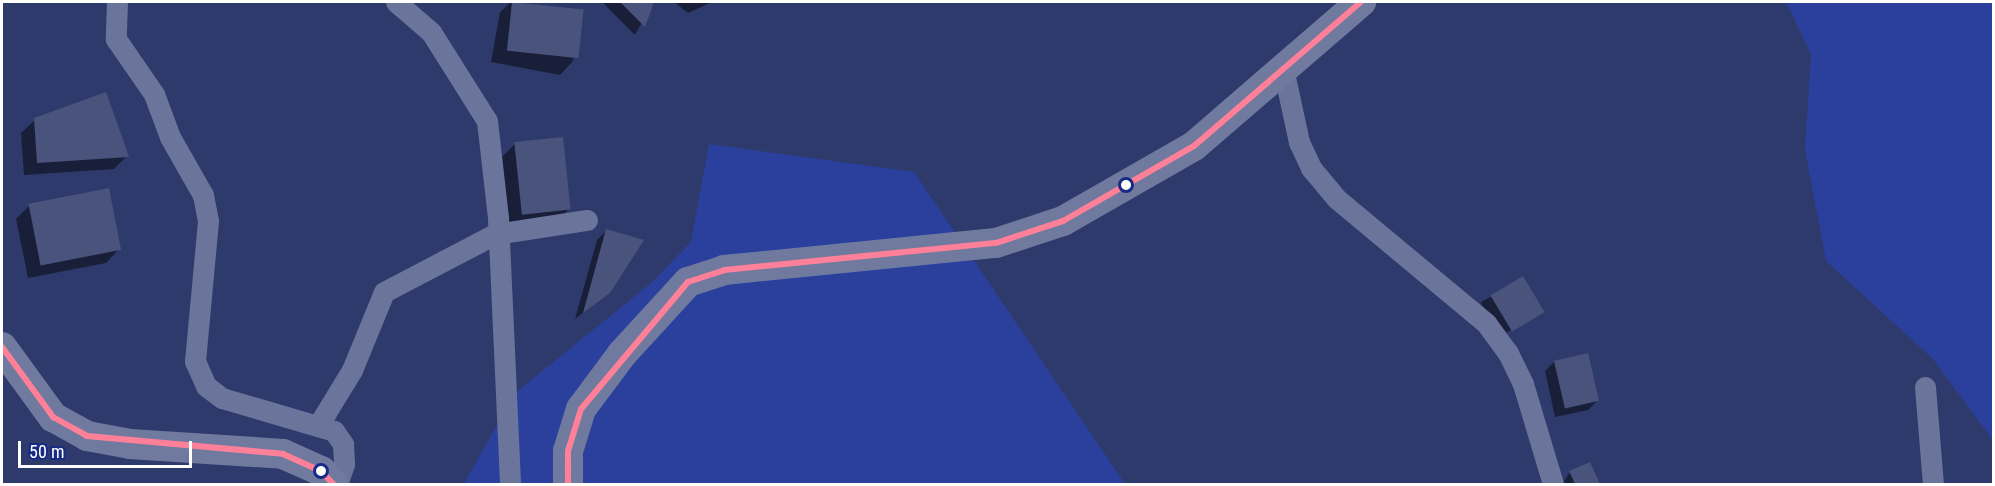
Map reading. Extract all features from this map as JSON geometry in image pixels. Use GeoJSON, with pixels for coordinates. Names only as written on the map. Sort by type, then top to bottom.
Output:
{"type":"FeatureCollection","features":[{"type":"Feature","properties":{"kind":"main road"},"geometry":{"type":"LineString","coordinates":[[568,484],[568,451],[581,409],[622,354],[688,282],[724,270],[996,243],[1063,220],[1194,146],[1361,2]]}},
{"type":"Feature","properties":{"kind":"main road"},"geometry":{"type":"LineString","coordinates":[[2,347],[53,417],[87,436],[130,444],[283,454],[321,471],[335,484]]}},
{"type":"Feature","properties":{"kind":"street"},"geometry":{"type":"LineString","coordinates":[[117,2],[116,39],[154,94],[170,137],[203,195],[208,221],[195,361],[206,386],[222,398],[320,424],[343,444],[335,484]]}},
{"type":"Feature","properties":{"kind":"street"},"geometry":{"type":"LineString","coordinates":[[396,2],[431,32],[487,121],[498,218],[495,234],[510,484]]}},
{"type":"Feature","properties":{"kind":"street"},"geometry":{"type":"LineString","coordinates":[[1283,68],[1299,142],[1311,168],[1337,199],[1486,323],[1508,352],[1523,384],[1552,484]]}},
{"type":"Feature","properties":{"kind":"street"},"geometry":{"type":"LineString","coordinates":[[320,424],[352,370],[384,292],[495,234],[587,220]]}},
{"type":"Feature","properties":{"kind":"street"},"geometry":{"type":"LineString","coordinates":[[1925,387],[1933,484]]}},
{"type":"Feature","properties":{"kind":"shaded area"},"geometry":{"type":"Polygon","coordinates":[[[1786,2],[1993,2],[1993,440],[1933,359],[1826,261],[1805,150],[1811,54],[1786,2]]]}},
{"type":"Feature","properties":{"kind":"shaded area"},"geometry":{"type":"Polygon","coordinates":[[[709,144],[914,172],[1125,484],[464,484],[514,394],[651,283],[691,242],[709,144]]]}},
{"type":"Feature","properties":{"kind":"building"},"geometry":{"type":"Polygon","coordinates":[[[512,2],[584,10],[578,58],[507,51],[512,2]]]}},
{"type":"Feature","properties":{"kind":"building"},"geometry":{"type":"Polygon","coordinates":[[[620,2],[654,2],[645,27],[620,2]]]}},
{"type":"Feature","properties":{"kind":"building"},"geometry":{"type":"Polygon","coordinates":[[[106,92],[129,157],[37,163],[34,118],[106,92]]]}},
{"type":"Feature","properties":{"kind":"building"},"geometry":{"type":"Polygon","coordinates":[[[563,137],[571,210],[522,215],[514,142],[563,137]]]}},
{"type":"Feature","properties":{"kind":"building"},"geometry":{"type":"Polygon","coordinates":[[[109,188],[121,250],[41,265],[29,204],[109,188]]]}},
{"type":"Feature","properties":{"kind":"building"},"geometry":{"type":"Polygon","coordinates":[[[606,229],[644,240],[610,293],[583,313],[606,229]]]}},
{"type":"Feature","properties":{"kind":"building"},"geometry":{"type":"Polygon","coordinates":[[[1523,276],[1545,312],[1512,332],[1490,296],[1523,276]]]}},
{"type":"Feature","properties":{"kind":"building"},"geometry":{"type":"Polygon","coordinates":[[[1588,353],[1599,401],[1565,409],[1554,361],[1588,353]]]}},
{"type":"Feature","properties":{"kind":"building"},"geometry":{"type":"Polygon","coordinates":[[[1590,462],[1600,484],[1575,484],[1569,471],[1590,462]]]}},
{"type":"Feature","properties":{"kind":"transit line"},"geometry":{"type":"LineString","coordinates":[[568,484],[568,451],[581,409],[688,282],[724,270],[996,243],[1063,221],[1194,146],[1361,2]]}},
{"type":"Feature","properties":{"kind":"transit line"},"geometry":{"type":"LineString","coordinates":[[2,347],[53,417],[87,436],[283,454],[321,471],[333,484]]}}]}
